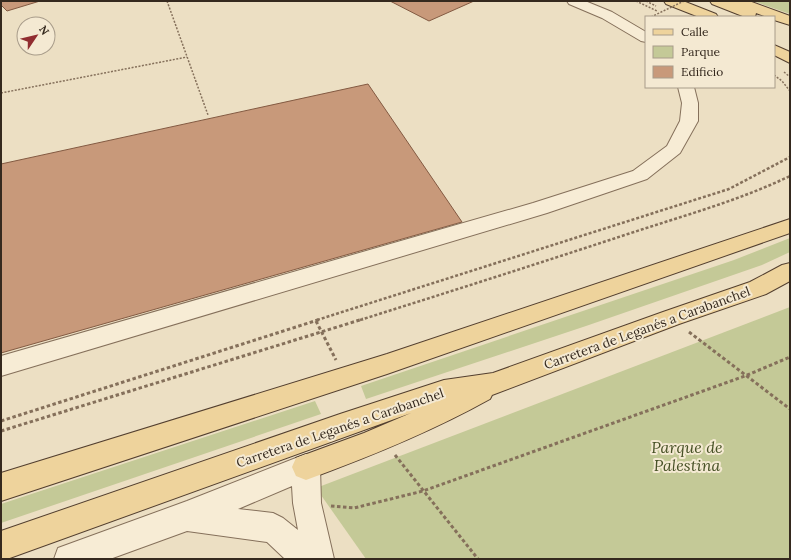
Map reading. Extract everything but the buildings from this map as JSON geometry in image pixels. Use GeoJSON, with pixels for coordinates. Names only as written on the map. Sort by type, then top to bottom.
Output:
{"type":"FeatureCollection","features":[{"type":"Feature","properties":{"kind":"main road"},"geometry":{"type":"LineString","coordinates":[[672,1],[709,16]]}},
{"type":"Feature","properties":{"kind":"main road"},"geometry":{"type":"LineString","coordinates":[[694,1],[731,16]]}},
{"type":"Feature","properties":{"kind":"main road"},"geometry":{"type":"LineString","coordinates":[[718,1],[761,16]]}},
{"type":"Feature","properties":{"kind":"main road"},"geometry":{"type":"LineString","coordinates":[[737,1],[763,16]]}},
{"type":"Feature","properties":{"kind":"main road"},"geometry":{"type":"LineString","coordinates":[[664,7],[699,16]]}},
{"type":"Feature","properties":{"kind":"main road"},"geometry":{"type":"LineString","coordinates":[[775,19],[790,21]]}},
{"type":"Feature","properties":{"kind":"main road"},"geometry":{"type":"LineString","coordinates":[[775,22],[790,30]]}},
{"type":"Feature","properties":{"kind":"main road"},"geometry":{"type":"LineString","coordinates":[[775,43],[790,50]]}},
{"type":"Feature","properties":{"kind":"main road"},"geometry":{"type":"LineString","coordinates":[[775,50],[790,58]]}},
{"type":"Feature","properties":{"kind":"main road"},"geometry":{"type":"LineString","coordinates":[[725,249],[790,211]]}},
{"type":"Feature","properties":{"kind":"main road"},"geometry":{"type":"LineString","coordinates":[[1,487],[387,364],[790,226]]}},
{"type":"Feature","properties":{"kind":"main road","name":"Carretera de Leganés a Carabanchel"},"geometry":{"type":"LineString","coordinates":[[1,546],[340,426],[437,394],[493,384],[670,318],[758,288],[790,271]]}},
{"type":"Feature","properties":{"kind":"main road"},"geometry":{"type":"LineString","coordinates":[[758,288],[790,284]]}},
{"type":"Feature","properties":{"kind":"main road"},"geometry":{"type":"LineString","coordinates":[[306,467],[351,451],[454,406],[493,384]]}},
{"type":"Feature","properties":{"kind":"street"},"geometry":{"type":"LineString","coordinates":[[574,1],[607,15],[645,37]]}},
{"type":"Feature","properties":{"kind":"street"},"geometry":{"type":"LineString","coordinates":[[1,366],[540,208],[640,175],[674,149],[689,121],[690,103],[686,88]]}},
{"type":"Feature","properties":{"kind":"street"},"geometry":{"type":"LineString","coordinates":[[69,559],[187,516],[306,467],[307,503],[319,559]]}},
{"type":"Feature","properties":{"kind":"street"},"geometry":{"type":"LineString","coordinates":[[187,516],[273,528],[307,559]]}},
{"type":"Feature","properties":{"kind":"path"},"geometry":{"type":"LineString","coordinates":[[167,1],[208,115]]}},
{"type":"Feature","properties":{"kind":"path"},"geometry":{"type":"LineString","coordinates":[[636,1],[664,7]]}},
{"type":"Feature","properties":{"kind":"path"},"geometry":{"type":"LineString","coordinates":[[653,16],[684,1]]}},
{"type":"Feature","properties":{"kind":"path"},"geometry":{"type":"LineString","coordinates":[[1,93],[187,57]]}},
{"type":"Feature","properties":{"kind":"path"},"geometry":{"type":"LineString","coordinates":[[775,76],[782,81],[790,91]]}},
{"type":"Feature","properties":{"kind":"path"},"geometry":{"type":"LineString","coordinates":[[1,421],[729,189],[790,157]]}},
{"type":"Feature","properties":{"kind":"path"},"geometry":{"type":"LineString","coordinates":[[1,431],[250,355],[538,264],[765,188],[790,176]]}},
{"type":"Feature","properties":{"kind":"path"},"geometry":{"type":"LineString","coordinates":[[670,318],[790,409]]}},
{"type":"Feature","properties":{"kind":"path"},"geometry":{"type":"LineString","coordinates":[[307,503],[354,508],[423,491],[745,376],[790,357]]}},
{"type":"Feature","properties":{"kind":"green space"},"geometry":{"type":"Polygon","coordinates":[[[753,1],[790,1],[790,14],[753,1]]]}},
{"type":"Feature","properties":{"kind":"green space"},"geometry":{"type":"Polygon","coordinates":[[[790,238],[790,252],[762,265],[586,326],[366,399],[361,386],[734,260],[790,238]]]}},
{"type":"Feature","properties":{"kind":"green space","name":"Parque de Palestina"},"geometry":{"type":"Polygon","coordinates":[[[790,307],[790,559],[366,559],[316,488],[790,307]]]}},
{"type":"Feature","properties":{"kind":"green space"},"geometry":{"type":"Polygon","coordinates":[[[315,401],[321,414],[1,523],[1,504],[315,401]]]}}]}
